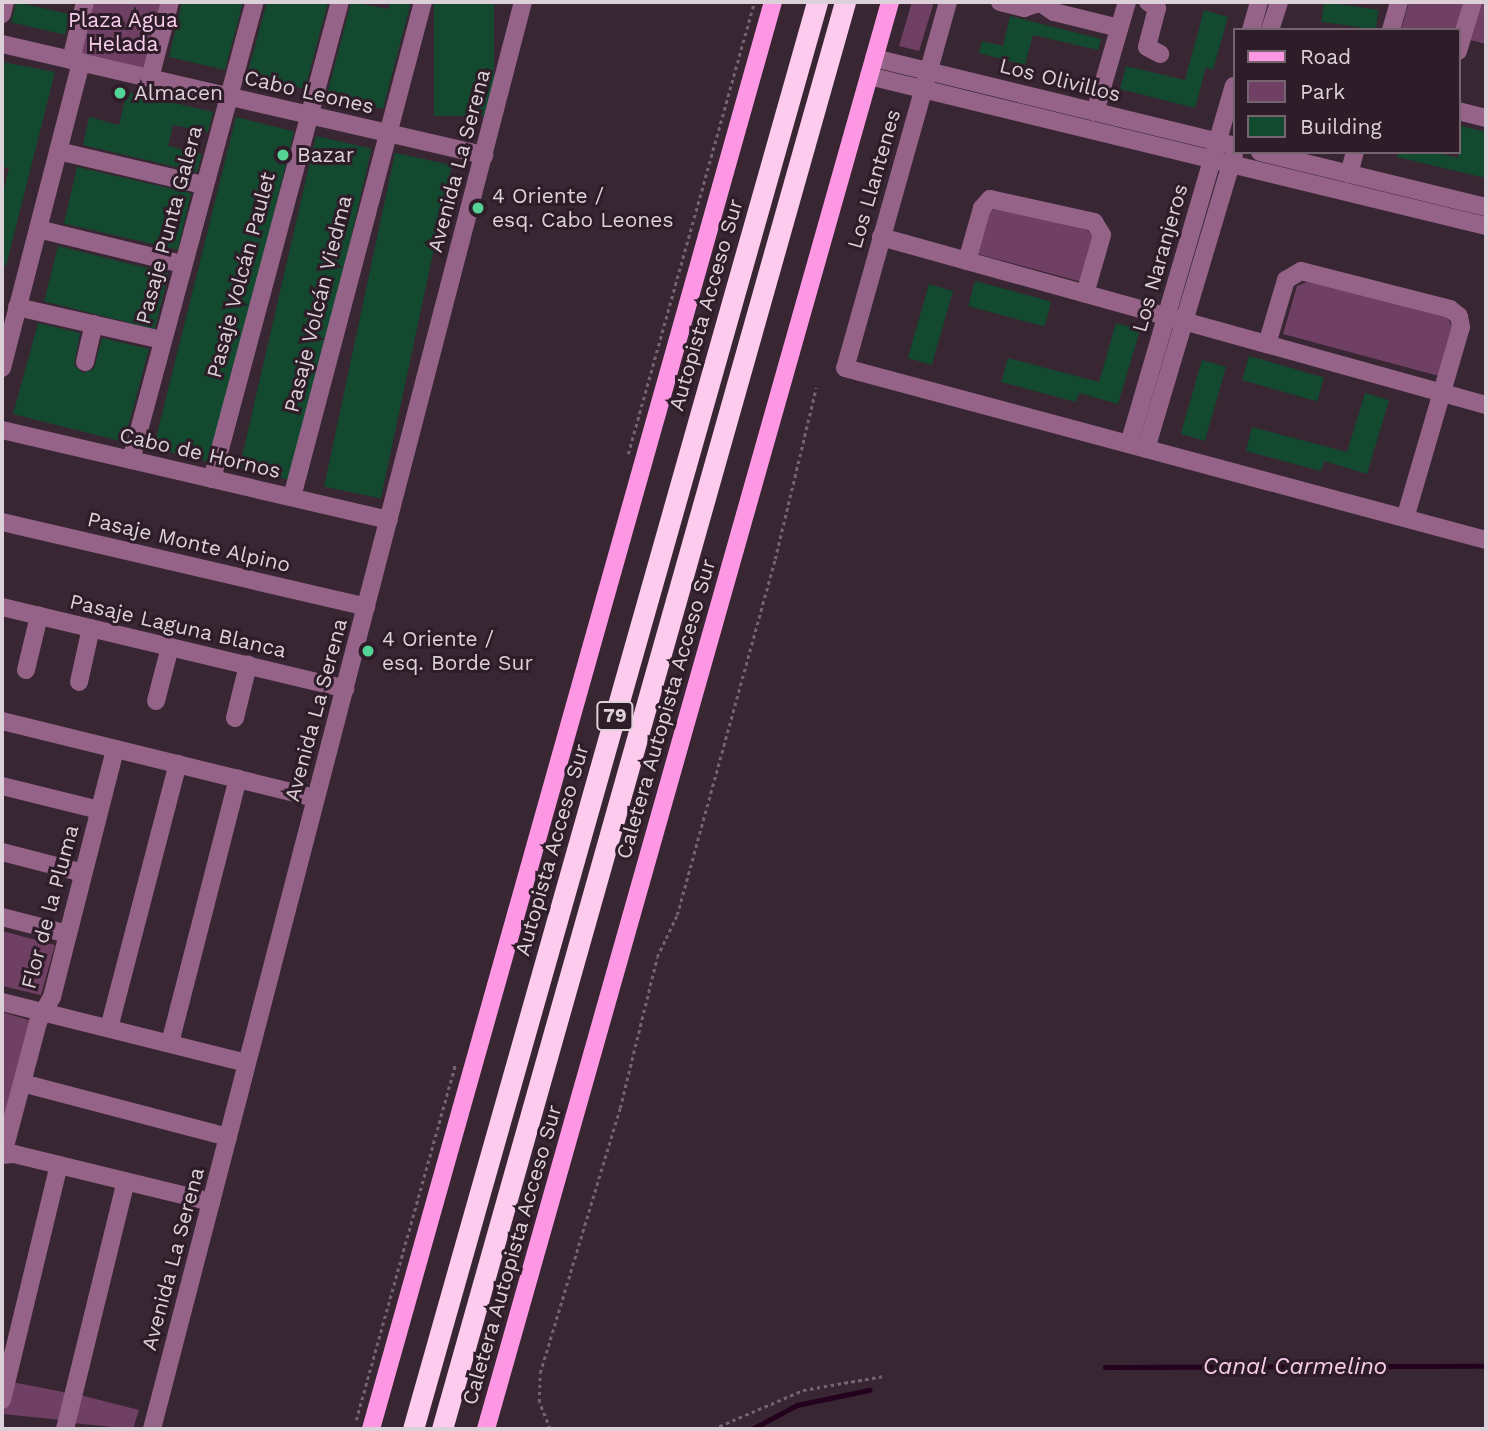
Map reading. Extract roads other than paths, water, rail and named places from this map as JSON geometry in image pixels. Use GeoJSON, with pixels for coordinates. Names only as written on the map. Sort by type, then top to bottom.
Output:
{"type":"FeatureCollection","features":[{"type":"Feature","properties":{"kind":"highway","name":"Autopista Acceso Sur"},"geometry":{"type":"LineString","coordinates":[[413,1429],[817,2]]}},
{"type":"Feature","properties":{"kind":"highway","name":"79"},"geometry":{"type":"LineString","coordinates":[[442,1429],[845,2]]}},
{"type":"Feature","properties":{"kind":"main road"},"geometry":{"type":"LineString","coordinates":[[371,1429],[773,2]]}},
{"type":"Feature","properties":{"kind":"main road","name":"Caletera Autopista Acceso Sur"},"geometry":{"type":"LineString","coordinates":[[486,1429],[890,2]]}},
{"type":"Feature","properties":{"kind":"street"},"geometry":{"type":"LineString","coordinates":[[2,13],[5,2]]}},
{"type":"Feature","properties":{"kind":"street"},"geometry":{"type":"LineString","coordinates":[[2,368],[58,151],[85,2]]}},
{"type":"Feature","properties":{"kind":"street"},"geometry":{"type":"LineString","coordinates":[[150,78],[170,2]]}},
{"type":"Feature","properties":{"kind":"street","name":"Pasaje Punta Galera"},"geometry":{"type":"LineString","coordinates":[[131,460],[203,185],[255,2]]}},
{"type":"Feature","properties":{"kind":"street","name":"Pasaje Volcán Paulet"},"geometry":{"type":"LineString","coordinates":[[212,479],[340,2]]}},
{"type":"Feature","properties":{"kind":"street","name":"Pasaje Volcán Viedma"},"geometry":{"type":"LineString","coordinates":[[292,497],[423,2]]}},
{"type":"Feature","properties":{"kind":"street","name":"Avenida La Serena"},"geometry":{"type":"LineString","coordinates":[[152,1429],[523,2]]}},
{"type":"Feature","properties":{"kind":"street","name":"Los Llantenes"},"geometry":{"type":"LineString","coordinates":[[948,2],[845,368],[1138,446]]}},
{"type":"Feature","properties":{"kind":"street"},"geometry":{"type":"LineString","coordinates":[[1000,2],[1024,8],[1039,2],[1054,12],[1119,28]]}},
{"type":"Feature","properties":{"kind":"street"},"geometry":{"type":"LineString","coordinates":[[1095,112],[1127,2]]}},
{"type":"Feature","properties":{"kind":"street"},"geometry":{"type":"LineString","coordinates":[[1148,2],[1157,8],[1147,47],[1160,54]]}},
{"type":"Feature","properties":{"kind":"street"},"geometry":{"type":"LineString","coordinates":[[1252,28],[1259,2]]}},
{"type":"Feature","properties":{"kind":"street"},"geometry":{"type":"LineString","coordinates":[[1271,28],[1279,2]]}},
{"type":"Feature","properties":{"kind":"street"},"geometry":{"type":"LineString","coordinates":[[1392,28],[1398,2]]}},
{"type":"Feature","properties":{"kind":"street"},"geometry":{"type":"LineString","coordinates":[[1460,44],[1473,2]]}},
{"type":"Feature","properties":{"kind":"street","name":"Cabo Leones"},"geometry":{"type":"LineString","coordinates":[[2,44],[484,155]]}},
{"type":"Feature","properties":{"kind":"street","name":"Los Olivillos"},"geometry":{"type":"LineString","coordinates":[[874,58],[925,80],[1095,112],[1226,153]]}},
{"type":"Feature","properties":{"kind":"street"},"geometry":{"type":"LineString","coordinates":[[869,75],[925,80],[1226,153],[1486,226]]}},
{"type":"Feature","properties":{"kind":"street","name":"Los Naranjeros"},"geometry":{"type":"LineString","coordinates":[[1138,446],[1184,321],[1226,153],[1232,103]]}},
{"type":"Feature","properties":{"kind":"street"},"geometry":{"type":"LineString","coordinates":[[1460,112],[1486,118]]}},
{"type":"Feature","properties":{"kind":"street"},"geometry":{"type":"LineString","coordinates":[[58,151],[203,185]]}},
{"type":"Feature","properties":{"kind":"street","name":"Los Naranjeros"},"geometry":{"type":"LineString","coordinates":[[1138,446],[1167,316],[1226,153]]}},
{"type":"Feature","properties":{"kind":"street"},"geometry":{"type":"LineString","coordinates":[[1268,154],[1486,207]]}},
{"type":"Feature","properties":{"kind":"street"},"geometry":{"type":"LineString","coordinates":[[1349,174],[1354,154]]}},
{"type":"Feature","properties":{"kind":"street"},"geometry":{"type":"LineString","coordinates":[[967,261],[982,208],[990,199],[1094,222],[1102,235],[1085,294]]}},
{"type":"Feature","properties":{"kind":"street"},"geometry":{"type":"LineString","coordinates":[[38,229],[182,264]]}},
{"type":"Feature","properties":{"kind":"street"},"geometry":{"type":"LineString","coordinates":[[881,237],[1486,405]]}},
{"type":"Feature","properties":{"kind":"street"},"geometry":{"type":"LineString","coordinates":[[1267,344],[1286,280],[1297,272],[1450,309],[1459,316],[1461,327],[1405,518]]}},
{"type":"Feature","properties":{"kind":"street"},"geometry":{"type":"LineString","coordinates":[[18,307],[162,340]]}},
{"type":"Feature","properties":{"kind":"street"},"geometry":{"type":"LineString","coordinates":[[85,362],[94,324]]}},
{"type":"Feature","properties":{"kind":"street","name":"Cabo de Hornos"},"geometry":{"type":"LineString","coordinates":[[2,430],[389,520]]}},
{"type":"Feature","properties":{"kind":"street"},"geometry":{"type":"LineString","coordinates":[[1138,446],[1486,540]]}},
{"type":"Feature","properties":{"kind":"street","name":"Pasaje Monte Alpino"},"geometry":{"type":"LineString","coordinates":[[2,522],[366,607]]}},
{"type":"Feature","properties":{"kind":"street","name":"Pasaje Laguna Blanca"},"geometry":{"type":"LineString","coordinates":[[2,607],[345,689]]}},
{"type":"Feature","properties":{"kind":"street"},"geometry":{"type":"LineString","coordinates":[[26,670],[39,616]]}},
{"type":"Feature","properties":{"kind":"street"},"geometry":{"type":"LineString","coordinates":[[79,682],[91,628]]}},
{"type":"Feature","properties":{"kind":"street"},"geometry":{"type":"LineString","coordinates":[[156,701],[170,647]]}},
{"type":"Feature","properties":{"kind":"street"},"geometry":{"type":"LineString","coordinates":[[235,718],[248,665]]}},
{"type":"Feature","properties":{"kind":"street"},"geometry":{"type":"LineString","coordinates":[[2,721],[316,798]]}},
{"type":"Feature","properties":{"kind":"street","name":"Flor de la Pluma"},"geometry":{"type":"LineString","coordinates":[[3,1155],[43,1012],[52,997],[115,749]]}},
{"type":"Feature","properties":{"kind":"street"},"geometry":{"type":"LineString","coordinates":[[109,1028],[178,764]]}},
{"type":"Feature","properties":{"kind":"street"},"geometry":{"type":"LineString","coordinates":[[170,1044],[238,779]]}},
{"type":"Feature","properties":{"kind":"street"},"geometry":{"type":"LineString","coordinates":[[2,786],[99,810]]}},
{"type":"Feature","properties":{"kind":"street"},"geometry":{"type":"LineString","coordinates":[[2,852],[83,873]]}},
{"type":"Feature","properties":{"kind":"street"},"geometry":{"type":"LineString","coordinates":[[2,917],[68,934]]}},
{"type":"Feature","properties":{"kind":"street"},"geometry":{"type":"LineString","coordinates":[[2,1002],[247,1063]]}},
{"type":"Feature","properties":{"kind":"street"},"geometry":{"type":"LineString","coordinates":[[22,1083],[228,1137]]}},
{"type":"Feature","properties":{"kind":"street"},"geometry":{"type":"LineString","coordinates":[[3,1155],[59,1165],[211,1202]]}},
{"type":"Feature","properties":{"kind":"street"},"geometry":{"type":"LineString","coordinates":[[2,1400],[59,1165]]}},
{"type":"Feature","properties":{"kind":"street"},"geometry":{"type":"LineString","coordinates":[[65,1429],[126,1181]]}},
{"type":"Feature","properties":{"kind":"waterway","name":"Canal Carmelino"},"geometry":{"type":"LineString","coordinates":[[1105,1367],[1486,1366]]}},
{"type":"Feature","properties":{"kind":"waterway","name":"Canal Carmelino"},"geometry":{"type":"LineString","coordinates":[[752,1429],[797,1405],[869,1390]]}},
{"type":"Feature","properties":{"kind":"place","name":"Almacen"},"geometry":{"type":"Point","coordinates":[120,93]}},
{"type":"Feature","properties":{"kind":"place","name":"Bazar"},"geometry":{"type":"Point","coordinates":[283,155]}},
{"type":"Feature","properties":{"kind":"place","name":"4 Oriente / esq. Cabo Leones"},"geometry":{"type":"Point","coordinates":[478,208]}},
{"type":"Feature","properties":{"kind":"place","name":"4 Oriente / esq. Borde Sur"},"geometry":{"type":"Point","coordinates":[368,651]}},
{"type":"Feature","properties":{"kind":"park label","name":"Plaza Agua Helada"},"geometry":{"type":"Point","coordinates":[123,32]}}]}
